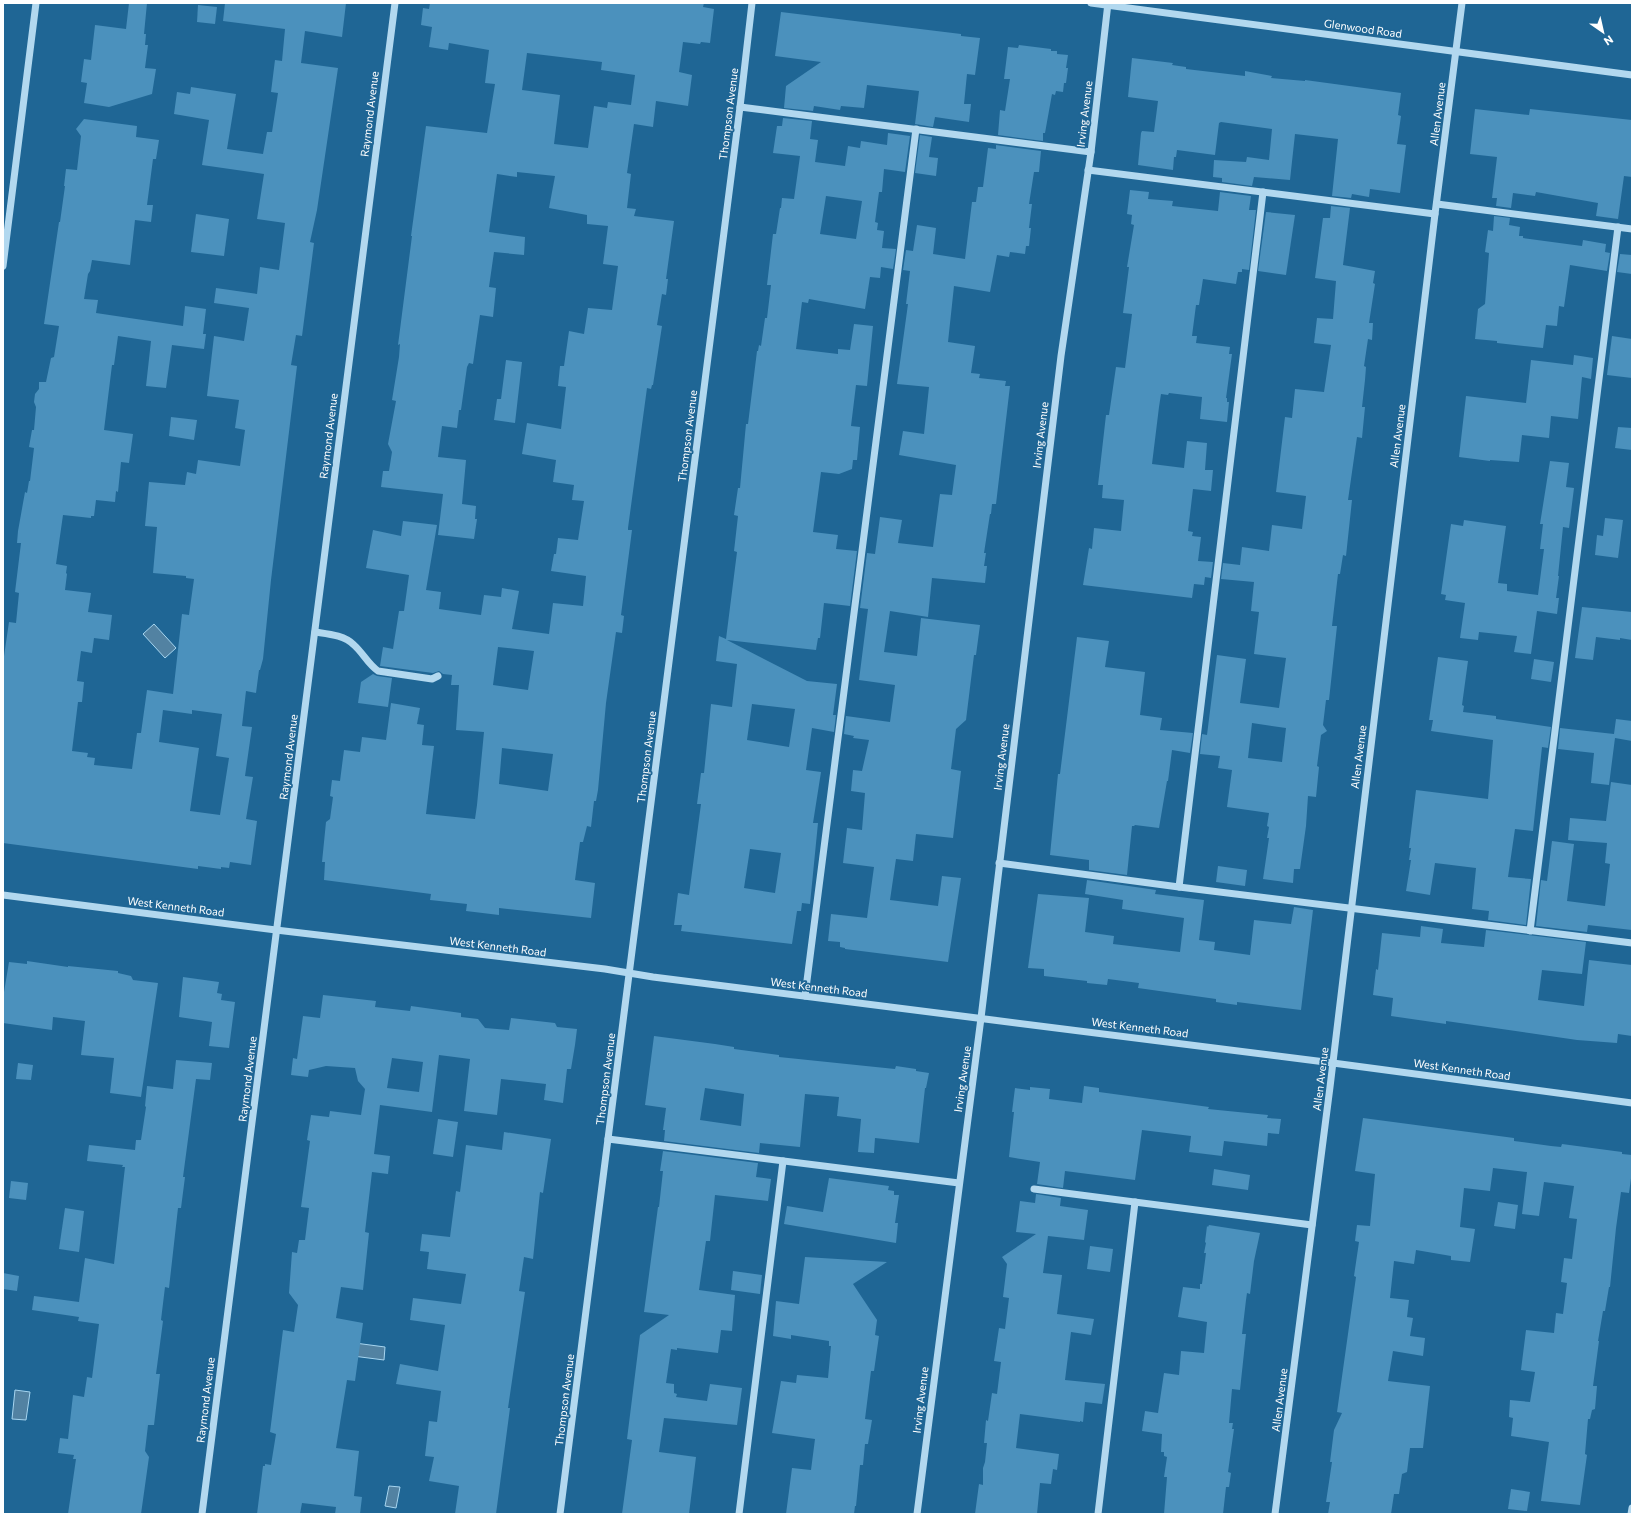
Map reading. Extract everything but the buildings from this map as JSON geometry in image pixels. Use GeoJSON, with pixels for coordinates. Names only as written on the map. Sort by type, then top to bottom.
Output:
{"type":"FeatureCollection","features":[{"type":"Feature","properties":{"kind":"street"},"geometry":{"type":"LineString","coordinates":[[3,266],[36,3]]}},
{"type":"Feature","properties":{"kind":"street","name":"Raymond Avenue"},"geometry":{"type":"LineString","coordinates":[[202,1514],[395,3]]}},
{"type":"Feature","properties":{"kind":"street","name":"Thompson Avenue"},"geometry":{"type":"LineString","coordinates":[[560,1514],[630,973],[752,3]]}},
{"type":"Feature","properties":{"kind":"street","name":"Glenwood Road"},"geometry":{"type":"LineString","coordinates":[[1091,3],[1108,4],[1632,75]]}},
{"type":"Feature","properties":{"kind":"street","name":"Allen Avenue"},"geometry":{"type":"LineString","coordinates":[[1275,1514],[1333,1063],[1435,214],[1462,3]]}},
{"type":"Feature","properties":{"kind":"street","name":"Irving Avenue"},"geometry":{"type":"LineString","coordinates":[[917,1514],[981,1018],[1061,356],[1091,152],[1108,4]]}},
{"type":"Feature","properties":{"kind":"street"},"geometry":{"type":"LineString","coordinates":[[740,107],[1091,152]]}},
{"type":"Feature","properties":{"kind":"street"},"geometry":{"type":"LineString","coordinates":[[805,996],[916,129]]}},
{"type":"Feature","properties":{"kind":"street"},"geometry":{"type":"LineString","coordinates":[[1088,170],[1435,214]]}},
{"type":"Feature","properties":{"kind":"street"},"geometry":{"type":"LineString","coordinates":[[1179,887],[1263,192]]}},
{"type":"Feature","properties":{"kind":"street"},"geometry":{"type":"LineString","coordinates":[[1437,204],[1632,229]]}},
{"type":"Feature","properties":{"kind":"street"},"geometry":{"type":"LineString","coordinates":[[1530,931],[1618,227]]}},
{"type":"Feature","properties":{"kind":"street"},"geometry":{"type":"LineString","coordinates":[[314,632],[338,636],[346,639],[353,644],[373,668],[378,671],[432,679],[438,676]]}},
{"type":"Feature","properties":{"kind":"street"},"geometry":{"type":"LineString","coordinates":[[999,863],[1179,887],[1632,943]]}},
{"type":"Feature","properties":{"kind":"street","name":"West Kenneth Road"},"geometry":{"type":"LineString","coordinates":[[3,895],[630,973],[1632,1103]]}},
{"type":"Feature","properties":{"kind":"street"},"geometry":{"type":"LineString","coordinates":[[608,1139],[959,1183]]}},
{"type":"Feature","properties":{"kind":"street"},"geometry":{"type":"LineString","coordinates":[[739,1514],[783,1161]]}},
{"type":"Feature","properties":{"kind":"street"},"geometry":{"type":"LineString","coordinates":[[1034,1189],[1312,1225]]}},
{"type":"Feature","properties":{"kind":"street"},"geometry":{"type":"LineString","coordinates":[[1098,1514],[1135,1202]]}},
{"type":"Feature","properties":{"kind":"street"},"geometry":{"type":"LineString","coordinates":[[1631,1514],[1632,1508]]}},
{"type":"Feature","properties":{"kind":"water"},"geometry":{"type":"Polygon","coordinates":[[[154,624],[176,648],[165,658],[143,634],[154,624]]]}},
{"type":"Feature","properties":{"kind":"water"},"geometry":{"type":"Polygon","coordinates":[[[355,1343],[385,1347],[384,1360],[353,1356],[355,1343]]]}},
{"type":"Feature","properties":{"kind":"water"},"geometry":{"type":"Polygon","coordinates":[[[15,1390],[30,1392],[26,1420],[12,1419],[15,1390]]]}},
{"type":"Feature","properties":{"kind":"water"},"geometry":{"type":"Polygon","coordinates":[[[389,1486],[400,1487],[396,1508],[385,1506],[389,1486]]]}}]}
